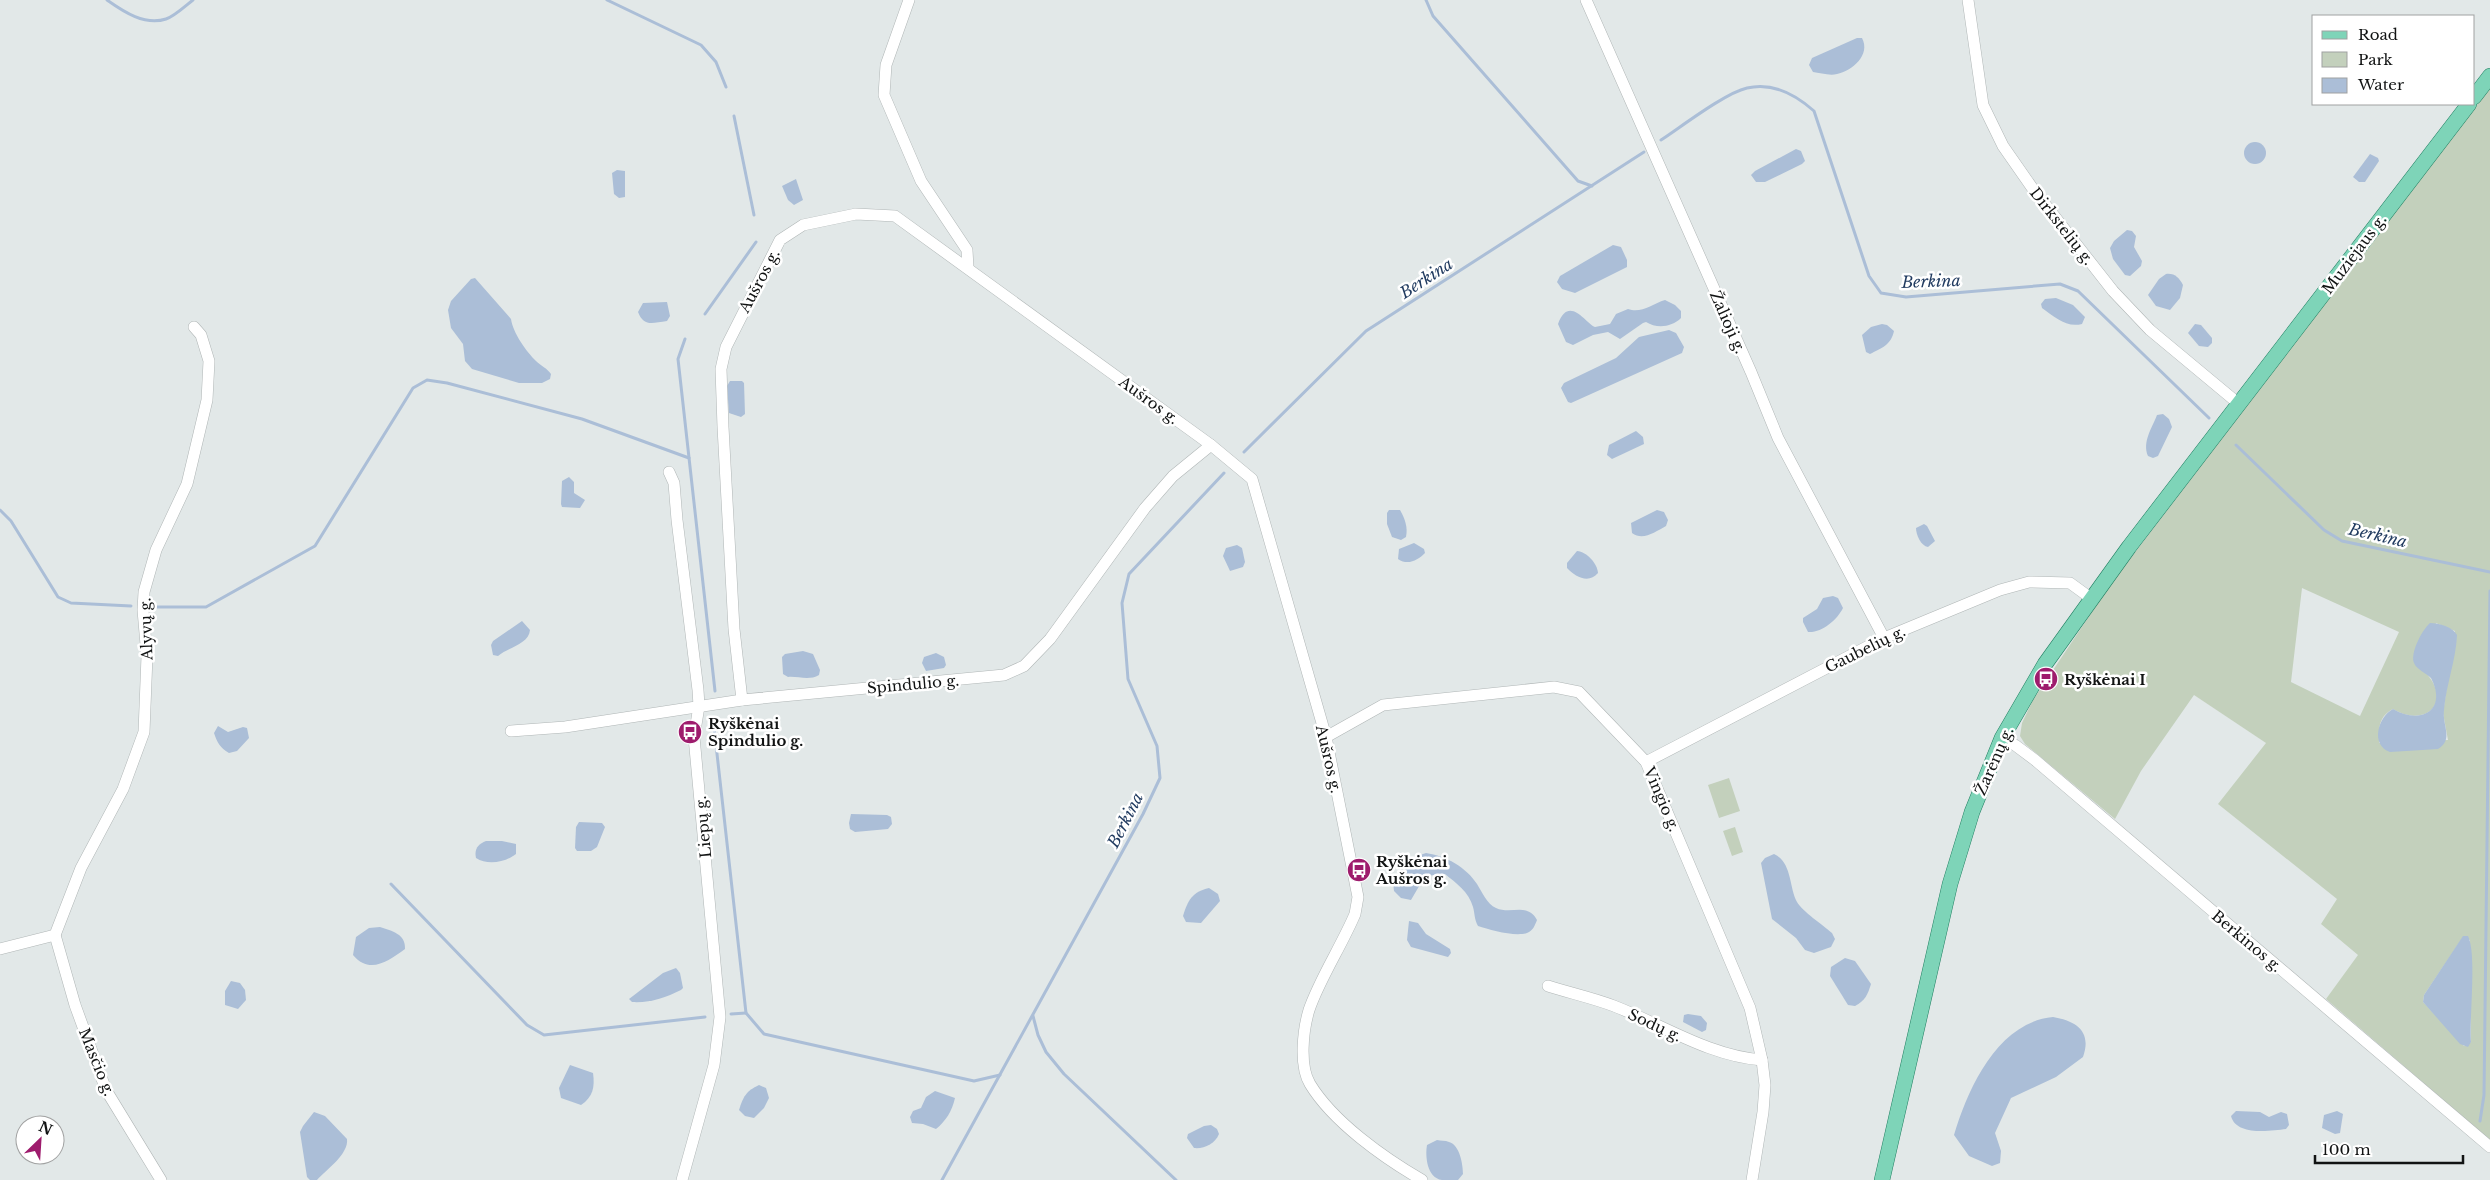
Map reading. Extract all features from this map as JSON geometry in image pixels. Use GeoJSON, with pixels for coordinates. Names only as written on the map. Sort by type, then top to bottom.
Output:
{"type":"FeatureCollection","features":[{"type":"Feature","properties":{"kind":"main road"},"geometry":{"type":"LineString","coordinates":[[2475,96],[2490,76]]}},
{"type":"Feature","properties":{"kind":"main road","name":"Muziejaus g."},"geometry":{"type":"LineString","coordinates":[[2239,404],[2468,105]]}},
{"type":"Feature","properties":{"kind":"main road","name":"Žarėnų g."},"geometry":{"type":"LineString","coordinates":[[1882,1180],[1950,884],[1972,812],[2002,738],[2045,664],[2129,547],[2239,404]]}},
{"type":"Feature","properties":{"kind":"street"},"geometry":{"type":"LineString","coordinates":[[909,0],[886,65],[884,95],[921,181],[967,250],[968,268]]}},
{"type":"Feature","properties":{"kind":"street","name":"Žalioji g."},"geometry":{"type":"LineString","coordinates":[[1586,0],[1751,372],[1778,438],[1884,638]]}},
{"type":"Feature","properties":{"kind":"street","name":"Dirkstelių g."},"geometry":{"type":"LineString","coordinates":[[1968,0],[1983,106],[2003,146],[2032,189],[2113,291],[2150,330],[2239,404]]}},
{"type":"Feature","properties":{"kind":"street","name":"Aušros g."},"geometry":{"type":"LineString","coordinates":[[742,700],[734,629],[721,369],[726,346],[780,240],[803,225],[856,214],[895,216],[1211,445],[1252,478],[1326,737],[1358,897],[1355,914],[1309,1010],[1302,1046],[1309,1083],[1341,1120],[1390,1161],[1422,1180]]}},
{"type":"Feature","properties":{"kind":"street","name":"Alyvų g."},"geometry":{"type":"LineString","coordinates":[[55,935],[81,868],[123,789],[144,732],[147,656],[144,592],[156,550],[188,484],[207,400],[209,360],[202,335],[194,327]]}},
{"type":"Feature","properties":{"kind":"street","name":"Spindulio g."},"geometry":{"type":"LineString","coordinates":[[511,731],[566,727],[742,700],[1004,675],[1024,666],[1050,639],[1145,508],[1173,476],[1211,445]]}},
{"type":"Feature","properties":{"kind":"street","name":"Liepų g."},"geometry":{"type":"LineString","coordinates":[[669,472],[674,484],[699,706],[694,737],[720,1017],[714,1064],[682,1180]]}},
{"type":"Feature","properties":{"kind":"street","name":"Gaubelių g."},"geometry":{"type":"LineString","coordinates":[[1646,762],[1884,638],[2000,590],[2029,582],[2070,582],[2092,599]]}},
{"type":"Feature","properties":{"kind":"street","name":"Vingio g."},"geometry":{"type":"LineString","coordinates":[[1326,737],[1383,705],[1554,687],[1579,692],[1646,762],[1750,1008],[1762,1060],[1765,1084],[1763,1112],[1752,1180]]}},
{"type":"Feature","properties":{"kind":"street","name":"Berkinos g."},"geometry":{"type":"LineString","coordinates":[[2002,738],[2015,745],[2043,766],[2490,1147]]}},
{"type":"Feature","properties":{"kind":"street"},"geometry":{"type":"LineString","coordinates":[[0,949],[55,935]]}},
{"type":"Feature","properties":{"kind":"street","name":"Masčio g."},"geometry":{"type":"LineString","coordinates":[[55,935],[75,1005],[106,1090],[161,1180]]}},
{"type":"Feature","properties":{"kind":"street","name":"Sodų g."},"geometry":{"type":"LineString","coordinates":[[1548,986],[1615,1006],[1693,1042],[1750,1059],[1762,1060]]}},
{"type":"Feature","properties":{"kind":"green space"},"geometry":{"type":"Polygon","coordinates":[[[2490,88],[2490,1140],[2326,999],[2358,955],[2321,924],[2337,899],[2218,804],[2266,743],[2194,695],[2141,771],[2115,819],[2025,744],[2020,736],[2022,723],[2033,700],[2110,585],[2490,88]],[[2302,588],[2291,682],[2360,716],[2399,632],[2302,588]],[[2436,623],[2425,672],[2437,693],[2436,702],[2432,709],[2425,714],[2416,716],[2393,709],[2388,712],[2380,723],[2379,743],[2448,740],[2443,713],[2455,631],[2436,623]],[[2463,937],[2424,995],[2423,1002],[2464,1046],[2471,1042],[2470,940],[2463,937]]]}},
{"type":"Feature","properties":{"kind":"green space"},"geometry":{"type":"Polygon","coordinates":[[[1729,778],[1740,811],[1719,818],[1708,785],[1729,778]]]}},
{"type":"Feature","properties":{"kind":"green space"},"geometry":{"type":"Polygon","coordinates":[[[1735,827],[1743,852],[1732,856],[1723,831],[1735,827]]]}},
{"type":"Feature","properties":{"kind":"water"},"geometry":{"type":"Polygon","coordinates":[[[1857,38],[1862,38],[1864,50],[1854,66],[1834,75],[1813,72],[1809,65],[1812,58],[1857,38]]]}},
{"type":"Feature","properties":{"kind":"water"},"geometry":{"type":"Polygon","coordinates":[[[2255,142],[2263,145],[2266,153],[2263,161],[2255,164],[2247,161],[2244,153],[2247,145],[2255,142]]]}},
{"type":"Feature","properties":{"kind":"water"},"geometry":{"type":"Polygon","coordinates":[[[1796,149],[1801,151],[1805,161],[1802,164],[1765,182],[1756,182],[1751,175],[1755,171],[1796,149]]]}},
{"type":"Feature","properties":{"kind":"water"},"geometry":{"type":"Polygon","coordinates":[[[2370,154],[2378,158],[2379,161],[2365,182],[2359,182],[2353,177],[2370,154]]]}},
{"type":"Feature","properties":{"kind":"water"},"geometry":{"type":"Polygon","coordinates":[[[617,170],[625,171],[625,197],[619,198],[614,194],[612,173],[617,170]]]}},
{"type":"Feature","properties":{"kind":"water"},"geometry":{"type":"Polygon","coordinates":[[[796,179],[803,200],[794,205],[788,200],[782,186],[796,179]]]}},
{"type":"Feature","properties":{"kind":"water"},"geometry":{"type":"Polygon","coordinates":[[[2127,230],[2132,231],[2136,236],[2134,247],[2142,261],[2141,266],[2130,276],[2125,275],[2113,259],[2110,248],[2114,241],[2127,230]]]}},
{"type":"Feature","properties":{"kind":"water"},"geometry":{"type":"Polygon","coordinates":[[[1613,245],[1621,247],[1627,260],[1627,267],[1575,293],[1562,289],[1557,282],[1560,276],[1613,245]]]}},
{"type":"Feature","properties":{"kind":"water"},"geometry":{"type":"Polygon","coordinates":[[[2166,274],[2176,276],[2183,285],[2180,298],[2170,310],[2156,306],[2148,295],[2159,279],[2166,274]]]}},
{"type":"Feature","properties":{"kind":"water"},"geometry":{"type":"Polygon","coordinates":[[[475,278],[511,319],[520,342],[536,361],[551,374],[550,379],[542,383],[519,383],[472,369],[465,361],[463,344],[451,328],[448,310],[451,301],[471,279],[475,278]]]}},
{"type":"Feature","properties":{"kind":"water"},"geometry":{"type":"Polygon","coordinates":[[[2056,298],[2073,305],[2085,317],[2082,324],[2066,323],[2042,308],[2041,304],[2045,299],[2056,298]]]}},
{"type":"Feature","properties":{"kind":"water"},"geometry":{"type":"Polygon","coordinates":[[[1665,300],[1675,305],[1681,311],[1681,318],[1664,326],[1643,323],[1620,339],[1608,332],[1593,335],[1573,345],[1566,342],[1558,324],[1562,315],[1567,311],[1572,311],[1595,327],[1610,324],[1616,314],[1628,309],[1642,309],[1665,300]]]}},
{"type":"Feature","properties":{"kind":"water"},"geometry":{"type":"Polygon","coordinates":[[[667,302],[670,316],[667,321],[649,323],[640,317],[638,312],[643,303],[667,302]]]}},
{"type":"Feature","properties":{"kind":"water"},"geometry":{"type":"Polygon","coordinates":[[[1882,324],[1887,325],[1894,331],[1893,336],[1885,346],[1870,354],[1866,352],[1862,335],[1871,327],[1882,324]]]}},
{"type":"Feature","properties":{"kind":"water"},"geometry":{"type":"Polygon","coordinates":[[[2195,324],[2201,325],[2212,338],[2212,343],[2208,347],[2199,346],[2188,333],[2195,324]]]}},
{"type":"Feature","properties":{"kind":"water"},"geometry":{"type":"Polygon","coordinates":[[[1669,330],[1676,333],[1684,347],[1682,353],[1571,403],[1568,402],[1561,388],[1564,383],[1616,358],[1639,337],[1669,330]]]}},
{"type":"Feature","properties":{"kind":"water"},"geometry":{"type":"Polygon","coordinates":[[[730,381],[742,381],[744,383],[745,414],[741,417],[729,413],[727,386],[730,381]]]}},
{"type":"Feature","properties":{"kind":"water"},"geometry":{"type":"Polygon","coordinates":[[[2163,414],[2169,419],[2172,427],[2158,456],[2153,458],[2148,456],[2146,451],[2147,440],[2157,415],[2163,414]]]}},
{"type":"Feature","properties":{"kind":"water"},"geometry":{"type":"Polygon","coordinates":[[[1636,431],[1643,437],[1644,444],[1612,459],[1607,455],[1609,445],[1636,431]]]}},
{"type":"Feature","properties":{"kind":"water"},"geometry":{"type":"Polygon","coordinates":[[[569,477],[574,482],[574,493],[585,500],[580,508],[562,507],[562,481],[569,477]]]}},
{"type":"Feature","properties":{"kind":"water"},"geometry":{"type":"Polygon","coordinates":[[[1389,510],[1400,510],[1403,517],[1407,533],[1406,537],[1401,540],[1392,537],[1387,524],[1387,513],[1389,510]]]}},
{"type":"Feature","properties":{"kind":"water"},"geometry":{"type":"Polygon","coordinates":[[[1657,510],[1664,512],[1668,520],[1666,526],[1645,536],[1632,533],[1631,523],[1657,510]]]}},
{"type":"Feature","properties":{"kind":"water"},"geometry":{"type":"Polygon","coordinates":[[[1924,524],[1935,541],[1928,547],[1921,542],[1916,531],[1916,528],[1924,524]]]}},
{"type":"Feature","properties":{"kind":"water"},"geometry":{"type":"Polygon","coordinates":[[[1414,543],[1424,549],[1425,553],[1409,562],[1398,559],[1399,549],[1414,543]]]}},
{"type":"Feature","properties":{"kind":"water"},"geometry":{"type":"Polygon","coordinates":[[[1237,545],[1242,548],[1245,562],[1243,567],[1230,571],[1223,556],[1226,548],[1237,545]]]}},
{"type":"Feature","properties":{"kind":"water"},"geometry":{"type":"Polygon","coordinates":[[[1577,551],[1584,553],[1594,562],[1598,573],[1586,579],[1574,574],[1567,568],[1567,563],[1577,551]]]}},
{"type":"Feature","properties":{"kind":"water"},"geometry":{"type":"Polygon","coordinates":[[[1833,596],[1838,598],[1843,608],[1840,613],[1824,628],[1808,632],[1803,618],[1817,609],[1823,598],[1833,596]]]}},
{"type":"Feature","properties":{"kind":"water"},"geometry":{"type":"Polygon","coordinates":[[[522,621],[530,630],[526,639],[498,656],[493,655],[491,645],[493,641],[522,621]]]}},
{"type":"Feature","properties":{"kind":"water"},"geometry":{"type":"Polygon","coordinates":[[[2430,623],[2445,626],[2457,635],[2444,710],[2445,741],[2438,749],[2390,752],[2380,743],[2378,737],[2378,731],[2383,718],[2393,709],[2413,716],[2428,712],[2434,707],[2436,699],[2435,689],[2431,678],[2417,667],[2413,659],[2418,642],[2430,623]]]}},
{"type":"Feature","properties":{"kind":"water"},"geometry":{"type":"Polygon","coordinates":[[[803,651],[813,654],[820,670],[819,675],[807,678],[788,677],[783,674],[782,657],[785,654],[803,651]]]}},
{"type":"Feature","properties":{"kind":"water"},"geometry":{"type":"Polygon","coordinates":[[[936,653],[944,657],[946,665],[944,668],[926,671],[922,663],[924,657],[936,653]]]}},
{"type":"Feature","properties":{"kind":"water"},"geometry":{"type":"Polygon","coordinates":[[[218,726],[228,732],[243,727],[247,728],[249,738],[237,751],[229,753],[221,747],[216,739],[214,733],[218,726]]]}},
{"type":"Feature","properties":{"kind":"water"},"geometry":{"type":"Polygon","coordinates":[[[851,814],[887,815],[891,817],[892,824],[888,829],[855,832],[850,829],[851,814]]]}},
{"type":"Feature","properties":{"kind":"water"},"geometry":{"type":"Polygon","coordinates":[[[579,822],[602,823],[605,827],[597,847],[591,851],[577,851],[575,848],[576,827],[579,822]]]}},
{"type":"Feature","properties":{"kind":"water"},"geometry":{"type":"Polygon","coordinates":[[[486,841],[502,841],[516,844],[516,854],[497,862],[486,862],[476,858],[476,849],[486,841]]]}},
{"type":"Feature","properties":{"kind":"water"},"geometry":{"type":"Polygon","coordinates":[[[1426,853],[1455,863],[1467,872],[1487,901],[1496,908],[1529,912],[1537,920],[1534,928],[1527,933],[1509,934],[1478,926],[1468,897],[1462,888],[1445,874],[1425,876],[1411,900],[1401,898],[1394,891],[1393,882],[1417,856],[1426,853]]]}},
{"type":"Feature","properties":{"kind":"water"},"geometry":{"type":"Polygon","coordinates":[[[1774,854],[1780,858],[1787,869],[1797,902],[1808,914],[1832,933],[1835,939],[1831,947],[1814,953],[1805,950],[1796,938],[1772,919],[1761,863],[1765,858],[1774,854]]]}},
{"type":"Feature","properties":{"kind":"water"},"geometry":{"type":"Polygon","coordinates":[[[1209,888],[1218,894],[1220,901],[1201,923],[1186,922],[1183,916],[1189,901],[1198,892],[1209,888]]]}},
{"type":"Feature","properties":{"kind":"water"},"geometry":{"type":"Polygon","coordinates":[[[1409,921],[1418,923],[1426,934],[1450,949],[1451,953],[1448,957],[1411,947],[1407,940],[1409,921]]]}},
{"type":"Feature","properties":{"kind":"water"},"geometry":{"type":"Polygon","coordinates":[[[380,927],[401,937],[405,944],[405,949],[379,964],[372,965],[359,961],[353,955],[356,937],[369,928],[380,927]]]}},
{"type":"Feature","properties":{"kind":"water"},"geometry":{"type":"Polygon","coordinates":[[[2463,936],[2468,936],[2472,957],[2471,1042],[2468,1047],[2460,1044],[2423,1002],[2424,995],[2463,936]]]}},
{"type":"Feature","properties":{"kind":"water"},"geometry":{"type":"Polygon","coordinates":[[[1845,958],[1855,961],[1871,984],[1866,997],[1855,1006],[1848,1005],[1830,976],[1831,967],[1845,958]]]}},
{"type":"Feature","properties":{"kind":"water"},"geometry":{"type":"Polygon","coordinates":[[[676,968],[680,973],[683,988],[681,990],[651,1001],[632,1002],[629,999],[663,973],[676,968]]]}},
{"type":"Feature","properties":{"kind":"water"},"geometry":{"type":"Polygon","coordinates":[[[231,981],[240,983],[245,990],[246,1000],[238,1009],[225,1005],[225,991],[231,981]]]}},
{"type":"Feature","properties":{"kind":"water"},"geometry":{"type":"Polygon","coordinates":[[[1684,1015],[1701,1016],[1707,1023],[1706,1030],[1702,1032],[1683,1022],[1684,1015]]]}},
{"type":"Feature","properties":{"kind":"water"},"geometry":{"type":"Polygon","coordinates":[[[2053,1017],[2069,1021],[2084,1034],[2085,1048],[2083,1057],[2056,1077],[2011,1098],[1995,1133],[2001,1151],[2000,1163],[1992,1166],[1969,1156],[1954,1135],[1977,1078],[2001,1044],[2016,1031],[2034,1022],[2053,1017]]]}},
{"type":"Feature","properties":{"kind":"water"},"geometry":{"type":"Polygon","coordinates":[[[570,1065],[593,1073],[594,1083],[591,1095],[581,1105],[561,1098],[559,1088],[570,1065]]]}},
{"type":"Feature","properties":{"kind":"water"},"geometry":{"type":"Polygon","coordinates":[[[759,1085],[766,1088],[769,1098],[764,1108],[754,1118],[745,1116],[739,1110],[742,1101],[748,1092],[759,1085]]]}},
{"type":"Feature","properties":{"kind":"water"},"geometry":{"type":"Polygon","coordinates":[[[935,1091],[955,1098],[946,1119],[936,1129],[923,1124],[912,1123],[910,1117],[913,1111],[921,1108],[926,1097],[935,1091]]]}},
{"type":"Feature","properties":{"kind":"water"},"geometry":{"type":"Polygon","coordinates":[[[2236,1111],[2260,1112],[2269,1117],[2281,1112],[2287,1114],[2289,1125],[2286,1129],[2279,1130],[2254,1131],[2246,1129],[2239,1127],[2234,1122],[2231,1116],[2236,1111]]]}},
{"type":"Feature","properties":{"kind":"water"},"geometry":{"type":"Polygon","coordinates":[[[2337,1111],[2343,1114],[2340,1133],[2335,1134],[2322,1128],[2324,1115],[2337,1111]]]}},
{"type":"Feature","properties":{"kind":"water"},"geometry":{"type":"Polygon","coordinates":[[[314,1112],[325,1116],[347,1139],[347,1145],[341,1156],[317,1180],[310,1180],[307,1177],[300,1132],[314,1112]]]}},
{"type":"Feature","properties":{"kind":"water"},"geometry":{"type":"Polygon","coordinates":[[[1211,1125],[1217,1129],[1219,1134],[1215,1141],[1202,1148],[1194,1148],[1187,1138],[1188,1134],[1204,1126],[1211,1125]]]}},
{"type":"Feature","properties":{"kind":"water"},"geometry":{"type":"Polygon","coordinates":[[[1437,1140],[1446,1141],[1456,1147],[1463,1174],[1458,1180],[1442,1180],[1430,1171],[1426,1155],[1427,1145],[1437,1140]]]}},
{"type":"Feature","properties":{"kind":"waterway"},"geometry":{"type":"LineString","coordinates":[[107,0],[135,17],[150,21],[158,21],[173,16],[193,0]]}},
{"type":"Feature","properties":{"kind":"waterway"},"geometry":{"type":"LineString","coordinates":[[607,0],[701,45],[716,62],[726,87]]}},
{"type":"Feature","properties":{"kind":"waterway"},"geometry":{"type":"LineString","coordinates":[[1426,0],[1433,16],[1578,181],[1592,186]]}},
{"type":"Feature","properties":{"kind":"waterway","name":"Berkina"},"geometry":{"type":"LineString","coordinates":[[1661,140],[1715,103],[1738,91],[1747,88],[1765,87],[1774,88],[1791,95],[1814,111],[1869,276],[1881,293],[1906,297],[2060,284],[2078,291],[2209,418]]}},
{"type":"Feature","properties":{"kind":"waterway"},"geometry":{"type":"LineString","coordinates":[[734,116],[754,215]]}},
{"type":"Feature","properties":{"kind":"waterway","name":"Berkina"},"geometry":{"type":"LineString","coordinates":[[1244,452],[1366,331],[1644,152]]}},
{"type":"Feature","properties":{"kind":"waterway"},"geometry":{"type":"LineString","coordinates":[[705,314],[756,242]]}},
{"type":"Feature","properties":{"kind":"waterway"},"geometry":{"type":"LineString","coordinates":[[685,339],[678,359],[715,691]]}},
{"type":"Feature","properties":{"kind":"waterway"},"geometry":{"type":"LineString","coordinates":[[156,607],[206,607],[315,546],[413,388],[427,380],[447,383],[582,419],[689,458]]}},
{"type":"Feature","properties":{"kind":"waterway","name":"Berkina"},"geometry":{"type":"LineString","coordinates":[[2236,445],[2324,530],[2342,541],[2490,572]]}},
{"type":"Feature","properties":{"kind":"waterway","name":"Berkina"},"geometry":{"type":"LineString","coordinates":[[942,1180],[1143,814],[1160,778],[1157,746],[1128,679],[1122,603],[1129,574],[1224,473]]}},
{"type":"Feature","properties":{"kind":"waterway"},"geometry":{"type":"LineString","coordinates":[[0,510],[11,521],[58,597],[71,603],[131,606]]}},
{"type":"Feature","properties":{"kind":"waterway"},"geometry":{"type":"LineString","coordinates":[[2480,1121],[2484,1095],[2490,591]]}},
{"type":"Feature","properties":{"kind":"waterway"},"geometry":{"type":"LineString","coordinates":[[713,718],[746,1013],[764,1034],[974,1081],[1000,1075]]}},
{"type":"Feature","properties":{"kind":"waterway"},"geometry":{"type":"LineString","coordinates":[[391,884],[527,1025],[544,1035],[705,1017]]}},
{"type":"Feature","properties":{"kind":"waterway"},"geometry":{"type":"LineString","coordinates":[[731,1014],[746,1013]]}},
{"type":"Feature","properties":{"kind":"waterway"},"geometry":{"type":"LineString","coordinates":[[1033,1016],[1038,1035],[1046,1052],[1064,1074],[1176,1180]]}},
{"type":"Feature","properties":{"kind":"place","name":"Ryškėnai I"},"geometry":{"type":"Point","coordinates":[2046,679]}},
{"type":"Feature","properties":{"kind":"place","name":"Ryškėnai Spindulio g."},"geometry":{"type":"Point","coordinates":[690,732]}},
{"type":"Feature","properties":{"kind":"place","name":"Ryškėnai Aušros g."},"geometry":{"type":"Point","coordinates":[1359,870]}}]}
